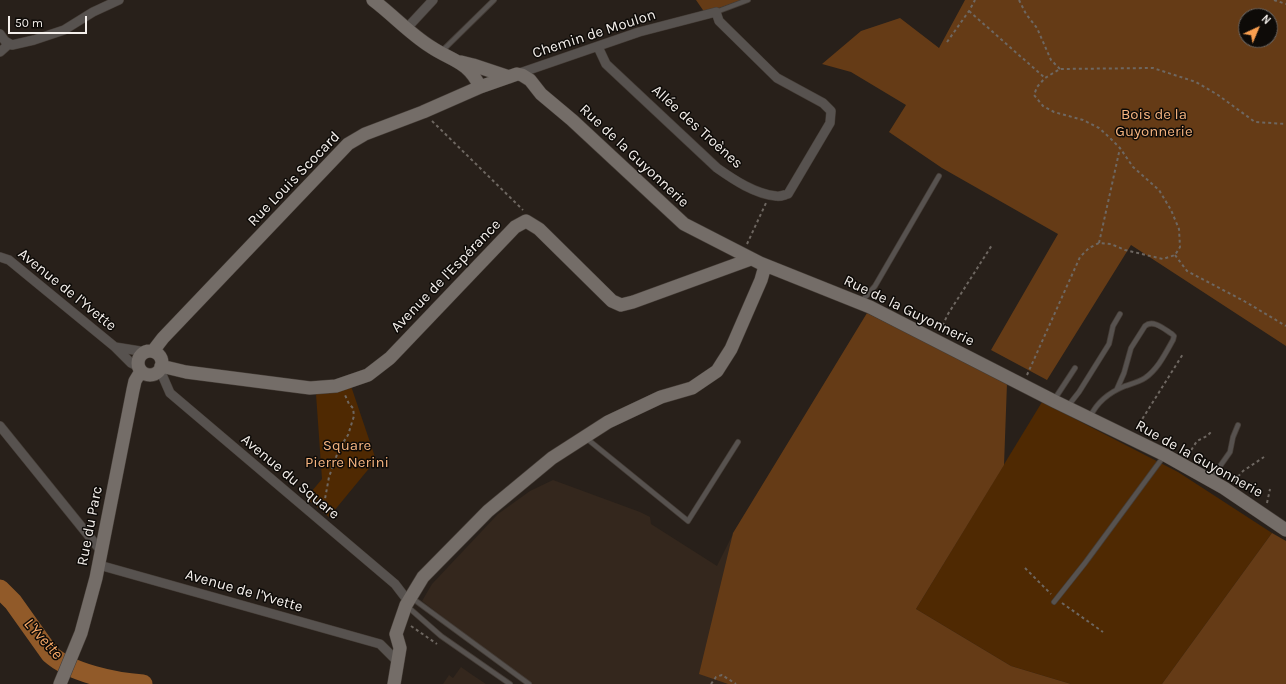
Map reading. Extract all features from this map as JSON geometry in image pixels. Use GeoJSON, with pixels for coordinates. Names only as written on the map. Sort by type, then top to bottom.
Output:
{"type":"FeatureCollection","features":[{"type":"Feature","properties":{"kind":"street"},"geometry":{"type":"LineString","coordinates":[[0,52],[9,44],[28,42],[64,30],[93,12],[119,0]]}},
{"type":"Feature","properties":{"kind":"street"},"geometry":{"type":"LineString","coordinates":[[373,0],[431,48],[459,62],[469,70],[475,77],[480,87]]}},
{"type":"Feature","properties":{"kind":"street"},"geometry":{"type":"LineString","coordinates":[[407,28],[434,0]]}},
{"type":"Feature","properties":{"kind":"street","name":"Chemin de Moulon"},"geometry":{"type":"LineString","coordinates":[[509,77],[639,32],[716,12]]}},
{"type":"Feature","properties":{"kind":"street","name":"Allée des Troènes"},"geometry":{"type":"LineString","coordinates":[[598,47],[606,64],[717,168],[736,181],[770,194],[777,196],[788,194],[830,123],[831,112],[823,103],[777,78],[719,22],[716,12]]}},
{"type":"Feature","properties":{"kind":"street"},"geometry":{"type":"LineString","coordinates":[[0,34],[9,44]]}},
{"type":"Feature","properties":{"kind":"street","name":"Rue de la Guyonnerie"},"geometry":{"type":"LineString","coordinates":[[459,62],[480,66],[509,77],[519,84],[537,88],[684,224],[765,266],[860,303],[1165,455],[1228,491],[1286,530]]}},
{"type":"Feature","properties":{"kind":"street"},"geometry":{"type":"LineString","coordinates":[[536,67],[537,88]]}},
{"type":"Feature","properties":{"kind":"street","name":"Rue Louis Scocard"},"geometry":{"type":"LineString","coordinates":[[149,352],[348,144],[365,134],[424,112],[480,87],[509,77]]}},
{"type":"Feature","properties":{"kind":"street"},"geometry":{"type":"LineString","coordinates":[[526,221],[539,229],[612,302],[621,305],[633,302],[746,257]]}},
{"type":"Feature","properties":{"kind":"street","name":"Avenue de l'Espérance"},"geometry":{"type":"LineString","coordinates":[[161,368],[310,388],[336,386],[368,375],[390,358],[514,228],[526,221]]}},
{"type":"Feature","properties":{"kind":"street","name":"Avenue de l'Yvette"},"geometry":{"type":"LineString","coordinates":[[0,257],[9,260],[140,369]]}},
{"type":"Feature","properties":{"kind":"street"},"geometry":{"type":"LineString","coordinates":[[394,684],[400,648],[396,634],[408,601],[423,577],[488,511],[552,458],[608,422],[661,396],[692,388],[717,371],[731,349],[761,280],[765,266]]}},
{"type":"Feature","properties":{"kind":"street","name":"Avenue de l'Yvette"},"geometry":{"type":"LineString","coordinates":[[115,348],[149,352]]}},
{"type":"Feature","properties":{"kind":"street"},"geometry":{"type":"LineString","coordinates":[[149,352],[158,354],[162,360],[161,368],[156,373],[151,375],[146,374],[140,369],[138,361],[141,355],[149,352]]}},
{"type":"Feature","properties":{"kind":"street","name":"Avenue du Square"},"geometry":{"type":"LineString","coordinates":[[161,368],[170,394],[395,584],[408,601]]}},
{"type":"Feature","properties":{"kind":"street","name":"Rue du Parc"},"geometry":{"type":"LineString","coordinates":[[60,684],[81,634],[99,564],[133,390],[140,369]]}},
{"type":"Feature","properties":{"kind":"street"},"geometry":{"type":"LineString","coordinates":[[0,426],[101,551]]}},
{"type":"Feature","properties":{"kind":"street","name":"Avenue de l'Yvette"},"geometry":{"type":"LineString","coordinates":[[99,564],[380,644]]}},
{"type":"Feature","properties":{"kind":"street"},"geometry":{"type":"LineString","coordinates":[[396,634],[380,644],[397,662]]}},
{"type":"Feature","properties":{"kind":"lane"},"geometry":{"type":"LineString","coordinates":[[440,52],[494,0]]}},
{"type":"Feature","properties":{"kind":"lane","name":"Chemin de Moulon"},"geometry":{"type":"LineString","coordinates":[[716,12],[748,0]]}},
{"type":"Feature","properties":{"kind":"lane"},"geometry":{"type":"LineString","coordinates":[[860,303],[874,286],[939,176]]}},
{"type":"Feature","properties":{"kind":"lane"},"geometry":{"type":"LineString","coordinates":[[1067,407],[1079,392],[1109,344],[1113,326],[1120,314]]}},
{"type":"Feature","properties":{"kind":"lane"},"geometry":{"type":"LineString","coordinates":[[1089,418],[1100,401],[1117,389],[1143,380],[1154,371],[1174,336],[1153,323],[1148,323],[1131,348],[1124,373],[1117,389]]}},
{"type":"Feature","properties":{"kind":"lane"},"geometry":{"type":"LineString","coordinates":[[1054,400],[1075,368]]}},
{"type":"Feature","properties":{"kind":"lane"},"geometry":{"type":"LineString","coordinates":[[1211,481],[1230,452],[1233,437],[1238,425]]}},
{"type":"Feature","properties":{"kind":"lane"},"geometry":{"type":"LineString","coordinates":[[584,437],[688,521],[738,442]]}},
{"type":"Feature","properties":{"kind":"lane"},"geometry":{"type":"LineString","coordinates":[[1055,600],[1085,563],[1165,455]]}},
{"type":"Feature","properties":{"kind":"lane"},"geometry":{"type":"LineString","coordinates":[[408,601],[441,636],[510,684]]}},
{"type":"Feature","properties":{"kind":"lane"},"geometry":{"type":"LineString","coordinates":[[408,601],[529,684]]}},
{"type":"Feature","properties":{"kind":"path"},"geometry":{"type":"LineString","coordinates":[[947,42],[975,0]]}},
{"type":"Feature","properties":{"kind":"path"},"geometry":{"type":"LineString","coordinates":[[1019,0],[1026,14],[1037,28],[1051,60],[1060,69]]}},
{"type":"Feature","properties":{"kind":"path"},"geometry":{"type":"LineString","coordinates":[[1274,0],[1286,4]]}},
{"type":"Feature","properties":{"kind":"path"},"geometry":{"type":"LineString","coordinates":[[969,11],[1045,78]]}},
{"type":"Feature","properties":{"kind":"path"},"geometry":{"type":"LineString","coordinates":[[1022,384],[1080,257],[1089,248],[1098,243],[1111,244],[1125,250],[1163,259],[1175,255],[1180,247],[1179,230],[1171,210],[1159,190],[1133,167],[1120,148],[1099,128],[1083,120],[1054,112],[1043,106],[1034,96],[1037,86],[1045,78],[1060,69],[1153,68],[1196,82],[1218,95],[1255,122],[1286,124]]}},
{"type":"Feature","properties":{"kind":"path"},"geometry":{"type":"LineString","coordinates":[[424,112],[522,208],[526,221]]}},
{"type":"Feature","properties":{"kind":"path"},"geometry":{"type":"LineString","coordinates":[[1098,243],[1120,148]]}},
{"type":"Feature","properties":{"kind":"path"},"geometry":{"type":"LineString","coordinates":[[746,257],[770,194]]}},
{"type":"Feature","properties":{"kind":"path"},"geometry":{"type":"LineString","coordinates":[[936,340],[948,314],[992,245]]}},
{"type":"Feature","properties":{"kind":"path"},"geometry":{"type":"LineString","coordinates":[[1175,255],[1188,271],[1244,301],[1286,326]]}},
{"type":"Feature","properties":{"kind":"path"},"geometry":{"type":"LineString","coordinates":[[1130,438],[1183,354]]}},
{"type":"Feature","properties":{"kind":"path"},"geometry":{"type":"LineString","coordinates":[[320,521],[329,478],[339,449],[348,436],[354,416],[353,408],[347,400],[342,384]]}},
{"type":"Feature","properties":{"kind":"path"},"geometry":{"type":"LineString","coordinates":[[1182,465],[1195,444],[1212,431]]}},
{"type":"Feature","properties":{"kind":"path"},"geometry":{"type":"LineString","coordinates":[[1228,491],[1239,474],[1251,464],[1264,457]]}},
{"type":"Feature","properties":{"kind":"path"},"geometry":{"type":"LineString","coordinates":[[1262,513],[1267,504],[1270,489]]}},
{"type":"Feature","properties":{"kind":"path"},"geometry":{"type":"LineString","coordinates":[[1025,568],[1055,600],[1103,632]]}},
{"type":"Feature","properties":{"kind":"path"},"geometry":{"type":"LineString","coordinates":[[711,684],[716,677],[722,675],[736,684]]}},
{"type":"Feature","properties":{"kind":"shaded area"},"geometry":{"type":"Polygon","coordinates":[[[553,480],[650,517],[651,524],[717,566],[732,536],[1014,684],[531,684],[422,601],[432,584],[498,514],[530,491],[553,480]]]}},
{"type":"Feature","properties":{"kind":"shaded area"},"geometry":{"type":"Polygon","coordinates":[[[461,667],[486,684],[443,684],[449,675],[453,678],[461,667]]]}},
{"type":"Feature","properties":{"kind":"green space"},"geometry":{"type":"Polygon","coordinates":[[[696,0],[742,0],[705,13],[696,0]]]}},
{"type":"Feature","properties":{"kind":"green space","name":"Bois de la Guyonnerie"},"geometry":{"type":"Polygon","coordinates":[[[965,0],[1286,0],[1286,346],[1131,245],[1047,380],[991,350],[1058,234],[942,168],[889,132],[906,105],[851,72],[822,64],[861,31],[900,18],[939,48],[965,0]]]}},
{"type":"Feature","properties":{"kind":"green space"},"geometry":{"type":"Polygon","coordinates":[[[867,313],[1007,383],[1004,465],[916,609],[1011,666],[1071,684],[728,684],[699,674],[733,533],[867,313]]]}},
{"type":"Feature","properties":{"kind":"green space","name":"Square Pierre Nerini"},"geometry":{"type":"Polygon","coordinates":[[[351,386],[376,460],[329,517],[306,498],[322,479],[316,394],[351,386]]]}},
{"type":"Feature","properties":{"kind":"green space"},"geometry":{"type":"Polygon","coordinates":[[[1042,402],[1178,472],[1272,533],[1162,684],[1071,684],[1011,666],[916,609],[1042,402]]]}},
{"type":"Feature","properties":{"kind":"green space"},"geometry":{"type":"Polygon","coordinates":[[[1272,533],[1286,541],[1286,684],[1162,684],[1272,533]]]}},
{"type":"Feature","properties":{"kind":"waterway","name":"L'Yvette"},"geometry":{"type":"LineString","coordinates":[[0,589],[13,602],[50,654],[59,661],[81,671],[107,679],[143,684]]}}]}
